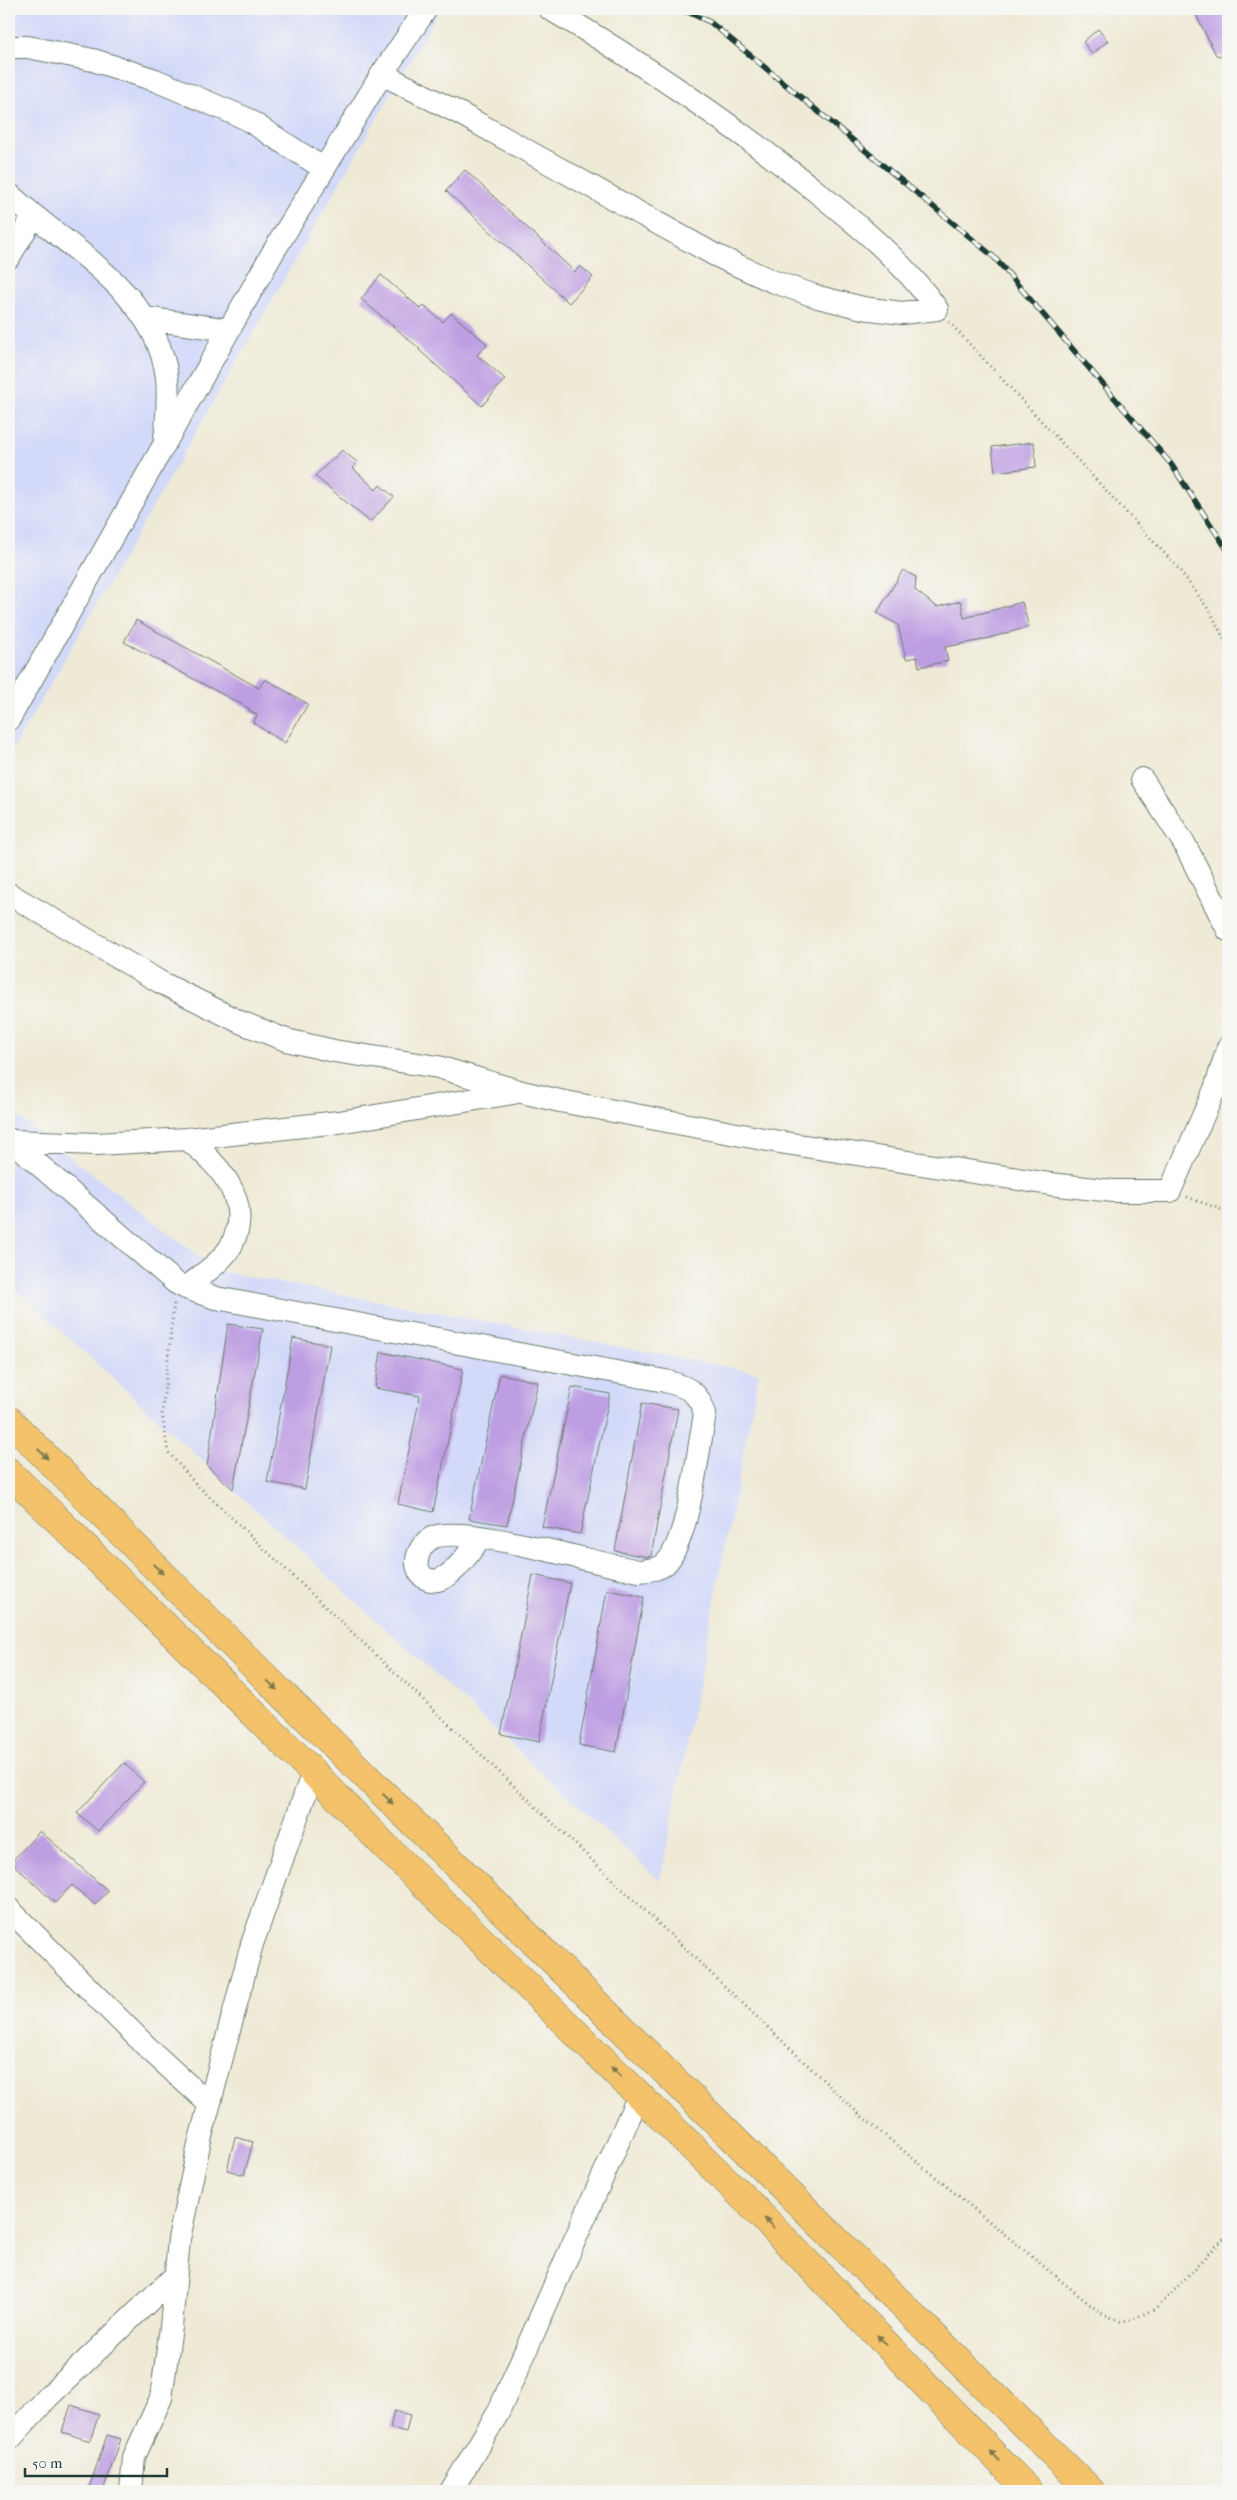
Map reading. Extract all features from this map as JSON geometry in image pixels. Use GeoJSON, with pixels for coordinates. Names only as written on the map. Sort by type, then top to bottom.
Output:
{"type":"FeatureCollection","features":[{"type":"Feature","properties":{"kind":"highway"},"geometry":{"type":"LineString","coordinates":[[9,1420],[251,1664],[1091,2491]]}},
{"type":"Feature","properties":{"kind":"highway"},"geometry":{"type":"LineString","coordinates":[[9,1472],[314,1772],[391,1852],[747,2201],[1029,2491]]}},
{"type":"Feature","properties":{"kind":"street"},"geometry":{"type":"LineString","coordinates":[[9,719],[323,168],[382,74],[426,9]]}},
{"type":"Feature","properties":{"kind":"street"},"geometry":{"type":"LineString","coordinates":[[550,9],[613,46],[774,158],[860,226],[898,262],[937,309]]}},
{"type":"Feature","properties":{"kind":"street"},"geometry":{"type":"LineString","coordinates":[[9,47],[28,47],[92,60],[156,80],[245,118],[323,168]]}},
{"type":"Feature","properties":{"kind":"street"},"geometry":{"type":"LineString","coordinates":[[382,74],[459,113],[715,255],[772,281],[818,298],[864,308],[902,313],[937,309]]}},
{"type":"Feature","properties":{"kind":"street"},"geometry":{"type":"LineString","coordinates":[[9,194],[33,216],[88,258],[119,288],[144,318],[159,349],[167,377],[168,405],[164,448]]}},
{"type":"Feature","properties":{"kind":"street"},"geometry":{"type":"LineString","coordinates":[[9,257],[33,216]]}},
{"type":"Feature","properties":{"kind":"street"},"geometry":{"type":"LineString","coordinates":[[144,318],[229,330]]}},
{"type":"Feature","properties":{"kind":"street"},"geometry":{"type":"LineString","coordinates":[[1142,779],[1184,843],[1228,930]]}},
{"type":"Feature","properties":{"kind":"street"},"geometry":{"type":"LineString","coordinates":[[9,894],[160,982],[240,1022],[286,1040],[334,1051],[438,1067],[522,1092],[779,1142],[1050,1184],[1113,1191],[1170,1191],[1215,1089],[1228,1048]]}},
{"type":"Feature","properties":{"kind":"street"},"geometry":{"type":"LineString","coordinates":[[11,1140],[97,1144],[187,1139],[338,1122],[494,1095],[522,1092]]}},
{"type":"Feature","properties":{"kind":"street"},"geometry":{"type":"LineString","coordinates":[[181,1286],[217,1262],[230,1247],[238,1227],[239,1206],[232,1186],[221,1170],[207,1155],[187,1139]]}},
{"type":"Feature","properties":{"kind":"street"},"geometry":{"type":"LineString","coordinates":[[11,1140],[181,1286],[216,1298],[666,1381],[684,1386],[695,1393],[702,1402],[705,1414],[683,1528],[673,1554],[664,1565],[654,1570],[639,1571],[480,1538]]}},
{"type":"Feature","properties":{"kind":"street"},"geometry":{"type":"LineString","coordinates":[[131,2491],[134,2457],[161,2398],[171,2327],[178,2239],[209,2104],[252,1944],[314,1772]]}},
{"type":"Feature","properties":{"kind":"street"},"geometry":{"type":"LineString","coordinates":[[9,1909],[149,2049],[209,2104]]}},
{"type":"Feature","properties":{"kind":"street"},"geometry":{"type":"LineString","coordinates":[[451,2491],[498,2413],[639,2095]]}},
{"type":"Feature","properties":{"kind":"street"},"geometry":{"type":"LineString","coordinates":[[9,2440],[48,2397],[175,2276]]}},
{"type":"Feature","properties":{"kind":"path"},"geometry":{"type":"LineString","coordinates":[[937,309],[1179,569],[1211,613],[1228,647]]}},
{"type":"Feature","properties":{"kind":"path"},"geometry":{"type":"LineString","coordinates":[[1170,1191],[1228,1212]]}},
{"type":"Feature","properties":{"kind":"path"},"geometry":{"type":"LineString","coordinates":[[181,1286],[162,1413],[168,1452],[194,1482],[859,2114],[1099,2312],[1120,2320],[1131,2320],[1157,2308],[1228,2234]]}},
{"type":"Feature","properties":{"kind":"shaded area"},"geometry":{"type":"Polygon","coordinates":[[[9,9],[440,9],[9,756],[9,9]]]}},
{"type":"Feature","properties":{"kind":"shaded area"},"geometry":{"type":"Polygon","coordinates":[[[9,1110],[218,1271],[759,1373],[660,1881],[9,1283],[9,1110]]]}},
{"type":"Feature","properties":{"kind":"building"},"geometry":{"type":"Polygon","coordinates":[[[1214,9],[1224,9],[1228,18],[1228,58],[1216,55],[1196,15],[1214,9]]]}},
{"type":"Feature","properties":{"kind":"building"},"geometry":{"type":"Polygon","coordinates":[[[1098,29],[1108,41],[1092,54],[1083,42],[1098,29]]]}},
{"type":"Feature","properties":{"kind":"building"},"geometry":{"type":"Polygon","coordinates":[[[465,170],[575,272],[580,266],[593,277],[569,303],[446,191],[465,170]]]}},
{"type":"Feature","properties":{"kind":"building"},"geometry":{"type":"Polygon","coordinates":[[[381,275],[421,309],[424,306],[443,322],[451,313],[487,344],[477,355],[505,379],[482,406],[420,349],[361,299],[381,275]]]}},
{"type":"Feature","properties":{"kind":"building"},"geometry":{"type":"Polygon","coordinates":[[[1034,442],[1036,467],[995,472],[992,447],[1034,442]]]}},
{"type":"Feature","properties":{"kind":"building"},"geometry":{"type":"Polygon","coordinates":[[[342,450],[357,462],[353,468],[376,490],[380,485],[394,497],[370,522],[315,476],[342,450]]]}},
{"type":"Feature","properties":{"kind":"building"},"geometry":{"type":"Polygon","coordinates":[[[903,570],[916,577],[915,590],[937,607],[961,601],[964,618],[1022,602],[1029,627],[978,641],[945,647],[948,661],[919,667],[917,657],[906,659],[898,625],[877,613],[903,570]]]}},
{"type":"Feature","properties":{"kind":"building"},"geometry":{"type":"Polygon","coordinates":[[[136,620],[259,688],[265,679],[308,704],[285,743],[253,723],[257,715],[249,711],[250,709],[124,642],[136,620]]]}},
{"type":"Feature","properties":{"kind":"building"},"geometry":{"type":"Polygon","coordinates":[[[228,1324],[263,1329],[233,1489],[207,1466],[228,1324]]]}},
{"type":"Feature","properties":{"kind":"building"},"geometry":{"type":"Polygon","coordinates":[[[293,1338],[330,1345],[305,1489],[267,1482],[293,1338]]]}},
{"type":"Feature","properties":{"kind":"building"},"geometry":{"type":"Polygon","coordinates":[[[381,1352],[463,1369],[433,1512],[398,1504],[420,1396],[375,1388],[381,1352]]]}},
{"type":"Feature","properties":{"kind":"building"},"geometry":{"type":"Polygon","coordinates":[[[500,1374],[538,1382],[507,1525],[469,1519],[500,1374]]]}},
{"type":"Feature","properties":{"kind":"building"},"geometry":{"type":"Polygon","coordinates":[[[572,1387],[610,1394],[580,1534],[542,1527],[572,1387]]]}},
{"type":"Feature","properties":{"kind":"building"},"geometry":{"type":"Polygon","coordinates":[[[642,1403],[678,1409],[651,1556],[648,1557],[615,1551],[642,1403]]]}},
{"type":"Feature","properties":{"kind":"building"},"geometry":{"type":"Polygon","coordinates":[[[533,1575],[570,1583],[539,1742],[501,1734],[533,1575]]]}},
{"type":"Feature","properties":{"kind":"building"},"geometry":{"type":"Polygon","coordinates":[[[607,1590],[644,1597],[616,1752],[579,1745],[607,1590]]]}},
{"type":"Feature","properties":{"kind":"building"},"geometry":{"type":"Polygon","coordinates":[[[124,1763],[144,1782],[98,1831],[77,1813],[124,1763]]]}},
{"type":"Feature","properties":{"kind":"building"},"geometry":{"type":"Polygon","coordinates":[[[40,1831],[108,1891],[95,1905],[72,1885],[55,1903],[11,1862],[40,1831]]]}},
{"type":"Feature","properties":{"kind":"building"},"geometry":{"type":"Polygon","coordinates":[[[235,2137],[253,2142],[244,2175],[227,2170],[235,2137]]]}},
{"type":"Feature","properties":{"kind":"building"},"geometry":{"type":"Polygon","coordinates":[[[71,2405],[99,2414],[90,2441],[62,2432],[71,2405]]]}},
{"type":"Feature","properties":{"kind":"building"},"geometry":{"type":"Polygon","coordinates":[[[394,2411],[410,2415],[406,2432],[390,2428],[394,2411]]]}},
{"type":"Feature","properties":{"kind":"building"},"geometry":{"type":"Polygon","coordinates":[[[107,2435],[121,2439],[103,2491],[88,2491],[107,2435]]]}},
{"type":"Feature","properties":{"kind":"railway"},"geometry":{"type":"LineString","coordinates":[[681,9],[710,22],[994,257],[1171,464],[1228,551]]}}]}
